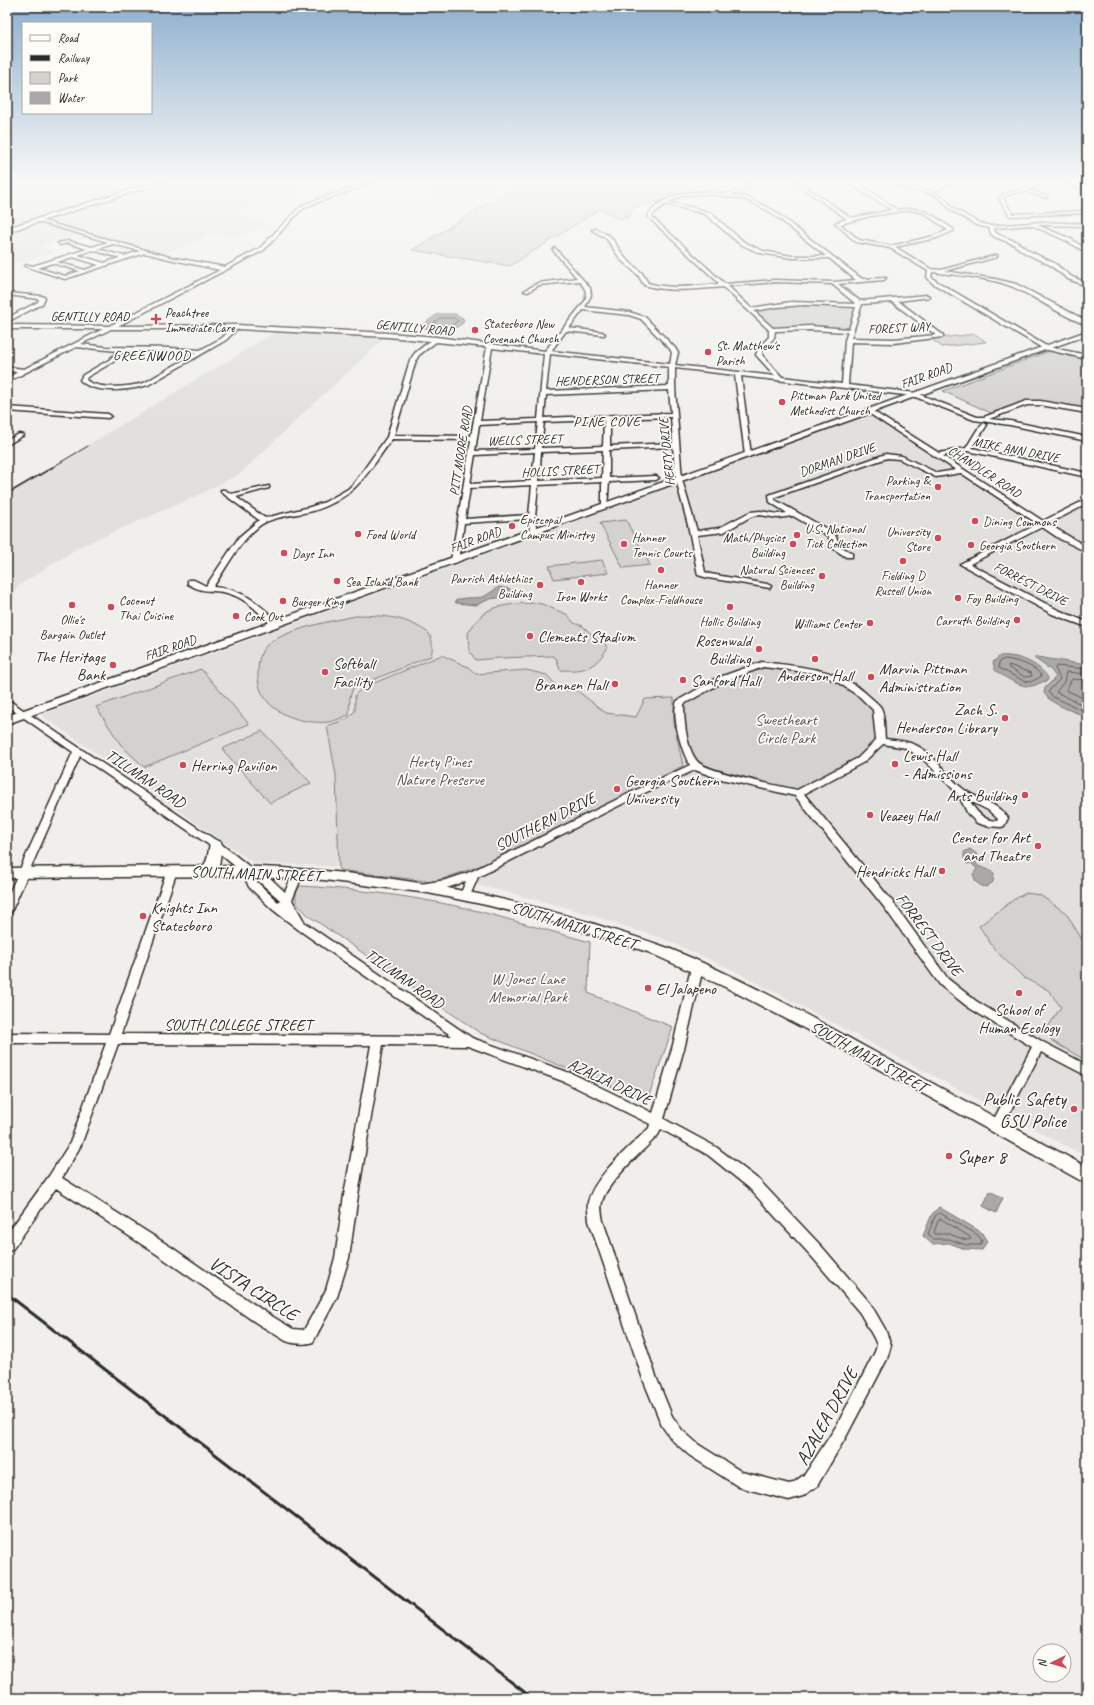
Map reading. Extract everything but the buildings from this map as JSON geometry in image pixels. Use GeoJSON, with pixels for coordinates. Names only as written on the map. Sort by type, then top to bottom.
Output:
{"type":"FeatureCollection","features":[{"type":"Feature","properties":{"kind":"main road","name":"FAIR ROAD"},"geometry":{"type":"LineString","coordinates":[[7,720],[455,561],[869,410],[1087,334]]}},
{"type":"Feature","properties":{"kind":"main road"},"geometry":{"type":"LineString","coordinates":[[206,871],[214,863],[216,845]]}},
{"type":"Feature","properties":{"kind":"main road","name":"SOUTH MAIN STREET"},"geometry":{"type":"LineString","coordinates":[[7,873],[247,871],[298,874],[364,879],[424,888],[465,895],[530,911],[668,954],[788,1012],[998,1123],[1087,1176]]}},
{"type":"Feature","properties":{"kind":"street"},"geometry":{"type":"LineString","coordinates":[[42,262],[27,266],[65,278],[115,262]]}},
{"type":"Feature","properties":{"kind":"street"},"geometry":{"type":"LineString","coordinates":[[53,262],[85,271]]}},
{"type":"Feature","properties":{"kind":"street"},"geometry":{"type":"LineString","coordinates":[[94,262],[105,265]]}},
{"type":"Feature","properties":{"kind":"street"},"geometry":{"type":"LineString","coordinates":[[184,262],[225,269]]}},
{"type":"Feature","properties":{"kind":"street"},"geometry":{"type":"LineString","coordinates":[[7,380],[239,262]]}},
{"type":"Feature","properties":{"kind":"street"},"geometry":{"type":"LineString","coordinates":[[534,532],[532,517],[547,352],[589,297],[590,291],[565,262]]}},
{"type":"Feature","properties":{"kind":"street"},"geometry":{"type":"LineString","coordinates":[[627,262],[637,270],[644,282],[649,286],[659,288],[680,289],[775,281],[833,284],[884,279]]}},
{"type":"Feature","properties":{"kind":"street"},"geometry":{"type":"LineString","coordinates":[[698,262],[772,330],[774,335],[772,339],[758,351],[759,355],[781,378]]}},
{"type":"Feature","properties":{"kind":"street"},"geometry":{"type":"LineString","coordinates":[[835,262],[861,281]]}},
{"type":"Feature","properties":{"kind":"street"},"geometry":{"type":"LineString","coordinates":[[916,262],[930,270],[995,280],[1014,285],[1087,323]]}},
{"type":"Feature","properties":{"kind":"street"},"geometry":{"type":"LineString","coordinates":[[943,271],[976,262]]}},
{"type":"Feature","properties":{"kind":"street"},"geometry":{"type":"LineString","coordinates":[[1047,262],[1074,280],[1087,285]]}},
{"type":"Feature","properties":{"kind":"street"},"geometry":{"type":"LineString","coordinates":[[930,270],[929,277],[934,282],[1046,348],[1087,357]]}},
{"type":"Feature","properties":{"kind":"street"},"geometry":{"type":"LineString","coordinates":[[526,291],[538,284],[580,279]]}},
{"type":"Feature","properties":{"kind":"street"},"geometry":{"type":"LineString","coordinates":[[833,284],[859,305]]}},
{"type":"Feature","properties":{"kind":"street"},"geometry":{"type":"LineString","coordinates":[[7,294],[42,298],[40,303],[7,320]]}},
{"type":"Feature","properties":{"kind":"street"},"geometry":{"type":"LineString","coordinates":[[750,310],[784,303],[859,305],[927,297]]}},
{"type":"Feature","properties":{"kind":"street","name":"FOREST WAY"},"geometry":{"type":"LineString","coordinates":[[848,340],[894,341],[941,336],[894,300]]}},
{"type":"Feature","properties":{"kind":"street"},"geometry":{"type":"LineString","coordinates":[[845,386],[848,340],[859,305]]}},
{"type":"Feature","properties":{"kind":"street","name":"HERTY DRIVE"},"geometry":{"type":"LineString","coordinates":[[580,308],[629,314],[642,318],[672,348],[675,353],[672,366],[672,388],[679,480],[694,533],[701,573],[708,576],[767,586]]}},
{"type":"Feature","properties":{"kind":"street"},"geometry":{"type":"LineString","coordinates":[[136,314],[128,320],[128,323],[137,326],[173,327]]}},
{"type":"Feature","properties":{"kind":"street","name":"GENTILLY ROAD"},"geometry":{"type":"LineString","coordinates":[[7,327],[236,327],[436,339],[914,394],[980,421]]}},
{"type":"Feature","properties":{"kind":"street"},"geometry":{"type":"LineString","coordinates":[[122,350],[111,361],[85,376],[85,383],[89,385],[117,388],[138,387],[224,339],[236,327]]}},
{"type":"Feature","properties":{"kind":"street"},"geometry":{"type":"LineString","coordinates":[[772,330],[810,328],[851,331]]}},
{"type":"Feature","properties":{"kind":"street"},"geometry":{"type":"LineString","coordinates":[[564,329],[602,334]]}},
{"type":"Feature","properties":{"kind":"street"},"geometry":{"type":"LineString","coordinates":[[207,590],[250,530],[264,520],[312,509],[350,490],[357,483],[390,437],[413,360],[417,354],[436,339]]}},
{"type":"Feature","properties":{"kind":"street"},"geometry":{"type":"LineString","coordinates":[[75,345],[97,349],[168,349],[201,352]]}},
{"type":"Feature","properties":{"kind":"street","name":"PITT MOORE ROAD"},"geometry":{"type":"LineString","coordinates":[[455,561],[476,423],[490,345]]}},
{"type":"Feature","properties":{"kind":"street"},"geometry":{"type":"LineString","coordinates":[[7,369],[24,371]]}},
{"type":"Feature","properties":{"kind":"street"},"geometry":{"type":"LineString","coordinates":[[738,374],[748,455]]}},
{"type":"Feature","properties":{"kind":"street","name":"HENDERSON STREET"},"geometry":{"type":"LineString","coordinates":[[544,393],[672,388]]}},
{"type":"Feature","properties":{"kind":"street"},"geometry":{"type":"LineString","coordinates":[[980,421],[1026,403],[1040,403],[1087,411]]}},
{"type":"Feature","properties":{"kind":"street"},"geometry":{"type":"LineString","coordinates":[[7,409],[108,416]]}},
{"type":"Feature","properties":{"kind":"street","name":"CHANDLER ROAD"},"geometry":{"type":"LineString","coordinates":[[869,410],[1061,536],[1087,550]]}},
{"type":"Feature","properties":{"kind":"street"},"geometry":{"type":"LineString","coordinates":[[476,423],[674,415]]}},
{"type":"Feature","properties":{"kind":"street"},"geometry":{"type":"LineString","coordinates":[[605,506],[608,418]]}},
{"type":"Feature","properties":{"kind":"street"},"geometry":{"type":"LineString","coordinates":[[980,421],[1010,423],[1087,438]]}},
{"type":"Feature","properties":{"kind":"street"},"geometry":{"type":"LineString","coordinates":[[968,449],[978,431],[980,421]]}},
{"type":"Feature","properties":{"kind":"street"},"geometry":{"type":"LineString","coordinates":[[7,443],[21,435]]}},
{"type":"Feature","properties":{"kind":"street"},"geometry":{"type":"LineString","coordinates":[[390,437],[474,438]]}},
{"type":"Feature","properties":{"kind":"street","name":"WELLS STREET"},"geometry":{"type":"LineString","coordinates":[[472,453],[676,446]]}},
{"type":"Feature","properties":{"kind":"street","name":"MIKE ANN DRIVE"},"geometry":{"type":"LineString","coordinates":[[940,456],[968,449],[1087,475]]}},
{"type":"Feature","properties":{"kind":"street","name":"DORMAN DRIVE"},"geometry":{"type":"LineString","coordinates":[[850,554],[837,547],[831,535],[792,514],[772,501],[770,496],[886,456],[900,457],[936,475],[963,471]]}},
{"type":"Feature","properties":{"kind":"street","name":"HOLLIS STREET"},"geometry":{"type":"LineString","coordinates":[[466,486],[656,478]]}},
{"type":"Feature","properties":{"kind":"street"},"geometry":{"type":"LineString","coordinates":[[231,496],[267,487]]}},
{"type":"Feature","properties":{"kind":"street"},"geometry":{"type":"LineString","coordinates":[[223,491],[264,520]]}},
{"type":"Feature","properties":{"kind":"street"},"geometry":{"type":"LineString","coordinates":[[1029,531],[1087,501]]}},
{"type":"Feature","properties":{"kind":"street"},"geometry":{"type":"LineString","coordinates":[[694,533],[711,533],[721,530],[750,514],[778,516],[792,514]]}},
{"type":"Feature","properties":{"kind":"street"},"geometry":{"type":"LineString","coordinates":[[461,521],[532,517]]}},
{"type":"Feature","properties":{"kind":"street"},"geometry":{"type":"LineString","coordinates":[[1029,531],[1048,532],[1061,536]]}},
{"type":"Feature","properties":{"kind":"street","name":"FORREST DRIVE"},"geometry":{"type":"LineString","coordinates":[[1029,531],[964,564],[1055,612],[1087,625]]}},
{"type":"Feature","properties":{"kind":"street"},"geometry":{"type":"LineString","coordinates":[[191,582],[197,587],[207,590],[232,592],[248,600],[275,624]]}},
{"type":"Feature","properties":{"kind":"street"},"geometry":{"type":"LineString","coordinates":[[762,664],[815,671],[830,674],[842,680],[863,695],[877,709],[881,741],[861,760],[798,793],[710,773],[696,766],[687,749],[683,735],[679,716],[680,703],[720,680],[762,664]]}},
{"type":"Feature","properties":{"kind":"street","name":"TILLMAN ROAD"},"geometry":{"type":"LineString","coordinates":[[7,702],[26,713],[78,751],[216,845],[247,871],[263,878],[287,900],[303,927]]}},
{"type":"Feature","properties":{"kind":"street"},"geometry":{"type":"LineString","coordinates":[[881,741],[908,745],[915,749],[927,758],[962,793]]}},
{"type":"Feature","properties":{"kind":"street"},"geometry":{"type":"LineString","coordinates":[[7,910],[78,751]]}},
{"type":"Feature","properties":{"kind":"street","name":"SOUTHERN DRIVE"},"geometry":{"type":"LineString","coordinates":[[424,888],[446,884],[474,876],[637,792],[696,766]]}},
{"type":"Feature","properties":{"kind":"street","name":"FORREST DRIVE"},"geometry":{"type":"LineString","coordinates":[[798,793],[888,904],[944,982],[961,996],[1038,1045],[1087,1071]]}},
{"type":"Feature","properties":{"kind":"street"},"geometry":{"type":"LineString","coordinates":[[7,1245],[54,1180],[75,1145],[114,1039],[172,871]]}},
{"type":"Feature","properties":{"kind":"street","name":"TILLMAN ROAD"},"geometry":{"type":"LineString","coordinates":[[247,871],[251,882],[276,906],[303,927],[468,1041]]}},
{"type":"Feature","properties":{"kind":"street"},"geometry":{"type":"LineString","coordinates":[[276,906],[287,900],[298,874]]}},
{"type":"Feature","properties":{"kind":"street"},"geometry":{"type":"LineString","coordinates":[[465,895],[474,876]]}},
{"type":"Feature","properties":{"kind":"street","name":"AZALIA DRIVE"},"geometry":{"type":"LineString","coordinates":[[468,1041],[569,1078],[657,1121],[681,1038],[697,968]]}},
{"type":"Feature","properties":{"kind":"street","name":"SOUTH COLLEGE STREET"},"geometry":{"type":"LineString","coordinates":[[7,1038],[378,1042],[468,1041]]}},
{"type":"Feature","properties":{"kind":"street","name":"VISTA CIRCLE"},"geometry":{"type":"LineString","coordinates":[[54,1180],[166,1252],[260,1317],[291,1336],[308,1338],[332,1292],[342,1258],[351,1195],[378,1042]]}},
{"type":"Feature","properties":{"kind":"street"},"geometry":{"type":"LineString","coordinates":[[998,1123],[1038,1045]]}},
{"type":"Feature","properties":{"kind":"street","name":"AZALEA DRIVE"},"geometry":{"type":"LineString","coordinates":[[657,1121],[712,1151],[754,1184],[795,1227],[865,1308],[880,1334],[884,1345],[882,1354],[842,1430],[811,1480],[797,1490],[789,1492],[739,1479],[694,1450],[677,1435],[667,1421],[650,1379],[596,1221],[595,1203],[598,1194],[608,1180],[654,1131],[657,1121]]}},
{"type":"Feature","properties":{"kind":"shaded area"},"geometry":{"type":"Polygon","coordinates":[[[7,262],[22,262],[7,266],[7,262]]]}},
{"type":"Feature","properties":{"kind":"shaded area"},"geometry":{"type":"Polygon","coordinates":[[[282,328],[388,335],[241,473],[201,494],[79,547],[24,582],[7,596],[7,494],[282,328]]]}},
{"type":"Feature","properties":{"kind":"shaded area","name":"Georgia Southern University"},"geometry":{"type":"Polygon","coordinates":[[[870,415],[1043,527],[1087,506],[1087,1157],[731,969],[661,938],[575,910],[491,888],[406,873],[327,866],[254,863],[41,715],[870,415]]]}},
{"type":"Feature","properties":{"kind":"green space"},"geometry":{"type":"Polygon","coordinates":[[[483,262],[517,262],[510,266],[483,262]]]}},
{"type":"Feature","properties":{"kind":"green space"},"geometry":{"type":"Polygon","coordinates":[[[791,304],[857,308],[848,330],[771,328],[755,312],[755,310],[791,304]]]}},
{"type":"Feature","properties":{"kind":"green space"},"geometry":{"type":"Polygon","coordinates":[[[975,334],[986,342],[942,347],[931,339],[975,334]]]}},
{"type":"Feature","properties":{"kind":"green space"},"geometry":{"type":"Polygon","coordinates":[[[1055,351],[1087,358],[1087,411],[1041,401],[1030,401],[993,414],[943,391],[1047,352],[1055,351]]]}},
{"type":"Feature","properties":{"kind":"green space","name":"Hanner Tennis Courts"},"geometry":{"type":"Polygon","coordinates":[[[626,520],[650,565],[623,568],[600,523],[626,520]]]}},
{"type":"Feature","properties":{"kind":"green space"},"geometry":{"type":"Polygon","coordinates":[[[602,560],[608,573],[554,579],[549,566],[602,560]]]}},
{"type":"Feature","properties":{"kind":"green space","name":"Clements Stadium"},"geometry":{"type":"Polygon","coordinates":[[[514,604],[542,604],[568,615],[574,623],[583,626],[595,638],[604,639],[607,649],[598,661],[593,665],[582,669],[560,670],[556,658],[553,656],[476,660],[469,651],[468,633],[480,617],[487,611],[500,607],[514,604]]]}},
{"type":"Feature","properties":{"kind":"green space","name":"Softball Facility"},"geometry":{"type":"Polygon","coordinates":[[[361,615],[384,616],[398,619],[412,623],[424,630],[429,634],[432,642],[431,656],[353,688],[350,697],[349,715],[334,721],[304,721],[280,712],[270,705],[263,695],[259,684],[258,671],[261,654],[266,646],[274,640],[297,630],[361,615]]]}},
{"type":"Feature","properties":{"kind":"green space","name":"Herty Pines Nature Preserve"},"geometry":{"type":"Polygon","coordinates":[[[442,655],[468,667],[476,674],[526,670],[547,675],[561,691],[575,689],[606,713],[636,717],[645,699],[674,698],[674,723],[683,766],[485,864],[434,882],[339,870],[336,775],[327,726],[347,719],[355,711],[355,695],[362,688],[442,655]]]}},
{"type":"Feature","properties":{"kind":"green space","name":"Sweetheart Circle Park"},"geometry":{"type":"Polygon","coordinates":[[[762,664],[830,675],[877,709],[881,741],[861,760],[798,793],[696,766],[687,749],[680,703],[691,696],[762,664]]]}},
{"type":"Feature","properties":{"kind":"green space"},"geometry":{"type":"Polygon","coordinates":[[[201,669],[249,724],[144,767],[121,745],[96,707],[201,669]]]}},
{"type":"Feature","properties":{"kind":"green space"},"geometry":{"type":"Polygon","coordinates":[[[262,731],[311,783],[270,803],[222,749],[262,731]]]}},
{"type":"Feature","properties":{"kind":"green space","name":"W Jones Lane Memorial Park"},"geometry":{"type":"Polygon","coordinates":[[[300,886],[345,889],[434,902],[478,911],[590,942],[588,993],[673,1027],[647,1101],[480,1033],[309,916],[296,903],[296,893],[300,886]]]}},
{"type":"Feature","properties":{"kind":"green space"},"geometry":{"type":"Polygon","coordinates":[[[1026,893],[1040,895],[1066,913],[1086,946],[1087,1061],[1052,1041],[1046,1030],[1061,1007],[1048,990],[1024,978],[995,950],[979,926],[1013,900],[1026,893]]]}},
{"type":"Feature","properties":{"kind":"water"},"geometry":{"type":"Polygon","coordinates":[[[438,314],[455,314],[463,318],[464,322],[455,328],[444,331],[422,327],[422,325],[438,314]]]}},
{"type":"Feature","properties":{"kind":"water"},"geometry":{"type":"Polygon","coordinates":[[[499,587],[510,589],[512,593],[510,596],[490,599],[476,605],[456,603],[455,601],[478,598],[499,587]]]}},
{"type":"Feature","properties":{"kind":"water"},"geometry":{"type":"Polygon","coordinates":[[[1000,656],[1021,658],[1034,664],[1040,668],[1048,678],[1047,681],[1028,686],[1003,676],[995,670],[993,662],[1000,656]]]}},
{"type":"Feature","properties":{"kind":"water"},"geometry":{"type":"Polygon","coordinates":[[[1037,657],[1087,665],[1087,717],[1064,708],[1048,698],[1044,693],[1045,688],[1056,677],[1051,670],[1034,658],[1037,657]]]}},
{"type":"Feature","properties":{"kind":"water"},"geometry":{"type":"Polygon","coordinates":[[[970,849],[978,855],[976,863],[978,866],[994,873],[993,882],[986,887],[976,882],[973,874],[977,869],[971,863],[967,864],[964,858],[964,852],[970,849]]]}},
{"type":"Feature","properties":{"kind":"water"},"geometry":{"type":"Polygon","coordinates":[[[990,1191],[1003,1198],[996,1213],[983,1206],[990,1191]]]}},
{"type":"Feature","properties":{"kind":"water"},"geometry":{"type":"Polygon","coordinates":[[[939,1207],[981,1232],[987,1241],[982,1250],[965,1249],[949,1243],[932,1244],[923,1236],[932,1214],[939,1207]]]}},
{"type":"Feature","properties":{"kind":"railway"},"geometry":{"type":"LineString","coordinates":[[51,468],[88,446]]}},
{"type":"Feature","properties":{"kind":"railway"},"geometry":{"type":"LineString","coordinates":[[7,494],[53,467]]}},
{"type":"Feature","properties":{"kind":"railway"},"geometry":{"type":"LineString","coordinates":[[7,1294],[532,1698]]}},
{"type":"Feature","properties":{"kind":"place","name":"Peachtree Immediate Care"},"geometry":{"type":"Point","coordinates":[156,319]}},
{"type":"Feature","properties":{"kind":"place","name":"Statesboro New Covenant Church"},"geometry":{"type":"Point","coordinates":[475,330]}},
{"type":"Feature","properties":{"kind":"place","name":"St. Matthew's Parish"},"geometry":{"type":"Point","coordinates":[708,352]}},
{"type":"Feature","properties":{"kind":"place","name":"Pittman Park United Methodist Church"},"geometry":{"type":"Point","coordinates":[782,402]}},
{"type":"Feature","properties":{"kind":"place","name":"Parking & Transportation"},"geometry":{"type":"Point","coordinates":[938,487]}},
{"type":"Feature","properties":{"kind":"place","name":"Dining Commons"},"geometry":{"type":"Point","coordinates":[975,521]}},
{"type":"Feature","properties":{"kind":"place","name":"Episcopal Campus Ministry"},"geometry":{"type":"Point","coordinates":[512,526]}},
{"type":"Feature","properties":{"kind":"place","name":"Food World"},"geometry":{"type":"Point","coordinates":[358,534]}},
{"type":"Feature","properties":{"kind":"place","name":"U.S. National Tick Collection"},"geometry":{"type":"Point","coordinates":[797,535]}},
{"type":"Feature","properties":{"kind":"place","name":"University Store"},"geometry":{"type":"Point","coordinates":[938,538]}},
{"type":"Feature","properties":{"kind":"place","name":"Hanner Tennis Courts"},"geometry":{"type":"Point","coordinates":[624,544]}},
{"type":"Feature","properties":{"kind":"place","name":"Math/Physics Building"},"geometry":{"type":"Point","coordinates":[793,544]}},
{"type":"Feature","properties":{"kind":"place","name":"Georgia Southern"},"geometry":{"type":"Point","coordinates":[971,545]}},
{"type":"Feature","properties":{"kind":"place","name":"Days Inn"},"geometry":{"type":"Point","coordinates":[284,553]}},
{"type":"Feature","properties":{"kind":"place","name":"Fielding D Russell Union"},"geometry":{"type":"Point","coordinates":[903,561]}},
{"type":"Feature","properties":{"kind":"place","name":"Hanner Complex-Fieldhouse"},"geometry":{"type":"Point","coordinates":[661,570]}},
{"type":"Feature","properties":{"kind":"place","name":"Natural Sciences Building"},"geometry":{"type":"Point","coordinates":[822,576]}},
{"type":"Feature","properties":{"kind":"place","name":"Sea Island Bank"},"geometry":{"type":"Point","coordinates":[337,581]}},
{"type":"Feature","properties":{"kind":"place","name":"Iron Works"},"geometry":{"type":"Point","coordinates":[581,582]}},
{"type":"Feature","properties":{"kind":"place","name":"Parrish Athlethics Building"},"geometry":{"type":"Point","coordinates":[540,585]}},
{"type":"Feature","properties":{"kind":"place","name":"Foy Building"},"geometry":{"type":"Point","coordinates":[958,598]}},
{"type":"Feature","properties":{"kind":"place","name":"Burger King"},"geometry":{"type":"Point","coordinates":[283,601]}},
{"type":"Feature","properties":{"kind":"place","name":"Ollie's Bargain Outlet"},"geometry":{"type":"Point","coordinates":[72,605]}},
{"type":"Feature","properties":{"kind":"place","name":"Coconut Thai Cuisine"},"geometry":{"type":"Point","coordinates":[111,607]}},
{"type":"Feature","properties":{"kind":"place","name":"Hollis Building"},"geometry":{"type":"Point","coordinates":[730,607]}},
{"type":"Feature","properties":{"kind":"place","name":"Cook Out"},"geometry":{"type":"Point","coordinates":[236,616]}},
{"type":"Feature","properties":{"kind":"place","name":"Carruth Building"},"geometry":{"type":"Point","coordinates":[1017,620]}},
{"type":"Feature","properties":{"kind":"place","name":"Williams Center"},"geometry":{"type":"Point","coordinates":[870,623]}},
{"type":"Feature","properties":{"kind":"place","name":"Clements Stadium"},"geometry":{"type":"Point","coordinates":[530,636]}},
{"type":"Feature","properties":{"kind":"place","name":"Rosenwald Building"},"geometry":{"type":"Point","coordinates":[759,649]}},
{"type":"Feature","properties":{"kind":"place","name":"Anderson Hall"},"geometry":{"type":"Point","coordinates":[815,659]}},
{"type":"Feature","properties":{"kind":"place","name":"The Heritage Bank"},"geometry":{"type":"Point","coordinates":[113,665]}},
{"type":"Feature","properties":{"kind":"place","name":"Softball Facility"},"geometry":{"type":"Point","coordinates":[325,672]}},
{"type":"Feature","properties":{"kind":"place","name":"Marvin Pittman Administration"},"geometry":{"type":"Point","coordinates":[871,677]}},
{"type":"Feature","properties":{"kind":"place","name":"Sanford Hall"},"geometry":{"type":"Point","coordinates":[683,680]}},
{"type":"Feature","properties":{"kind":"place","name":"Brannen Hall"},"geometry":{"type":"Point","coordinates":[615,684]}},
{"type":"Feature","properties":{"kind":"place","name":"Zach S. Henderson Library"},"geometry":{"type":"Point","coordinates":[1005,718]}},
{"type":"Feature","properties":{"kind":"place","name":"Lewis Hall - Admissions"},"geometry":{"type":"Point","coordinates":[895,764]}},
{"type":"Feature","properties":{"kind":"place","name":"Herring Pavilion"},"geometry":{"type":"Point","coordinates":[183,765]}},
{"type":"Feature","properties":{"kind":"place","name":"Georgia Southern University"},"geometry":{"type":"Point","coordinates":[617,789]}},
{"type":"Feature","properties":{"kind":"place","name":"Arts Building"},"geometry":{"type":"Point","coordinates":[1025,795]}},
{"type":"Feature","properties":{"kind":"place","name":"Veazey Hall"},"geometry":{"type":"Point","coordinates":[870,815]}},
{"type":"Feature","properties":{"kind":"place","name":"Center for Art and Theatre"},"geometry":{"type":"Point","coordinates":[1038,846]}},
{"type":"Feature","properties":{"kind":"place","name":"Hendricks Hall"},"geometry":{"type":"Point","coordinates":[942,871]}},
{"type":"Feature","properties":{"kind":"place","name":"Knights Inn Statesboro"},"geometry":{"type":"Point","coordinates":[143,916]}},
{"type":"Feature","properties":{"kind":"place","name":"El Jalapeno"},"geometry":{"type":"Point","coordinates":[648,988]}},
{"type":"Feature","properties":{"kind":"place","name":"School of Human Ecology"},"geometry":{"type":"Point","coordinates":[1019,993]}},
{"type":"Feature","properties":{"kind":"place","name":"Public Safety GSU Police"},"geometry":{"type":"Point","coordinates":[1074,1109]}},
{"type":"Feature","properties":{"kind":"place","name":"Super 8"},"geometry":{"type":"Point","coordinates":[949,1156]}},
{"type":"Feature","properties":{"kind":"district","name":"GREENWOOD"},"geometry":{"type":"Point","coordinates":[152,355]}},
{"type":"Feature","properties":{"kind":"district","name":"PINE COVE"},"geometry":{"type":"Point","coordinates":[607,421]}}]}
